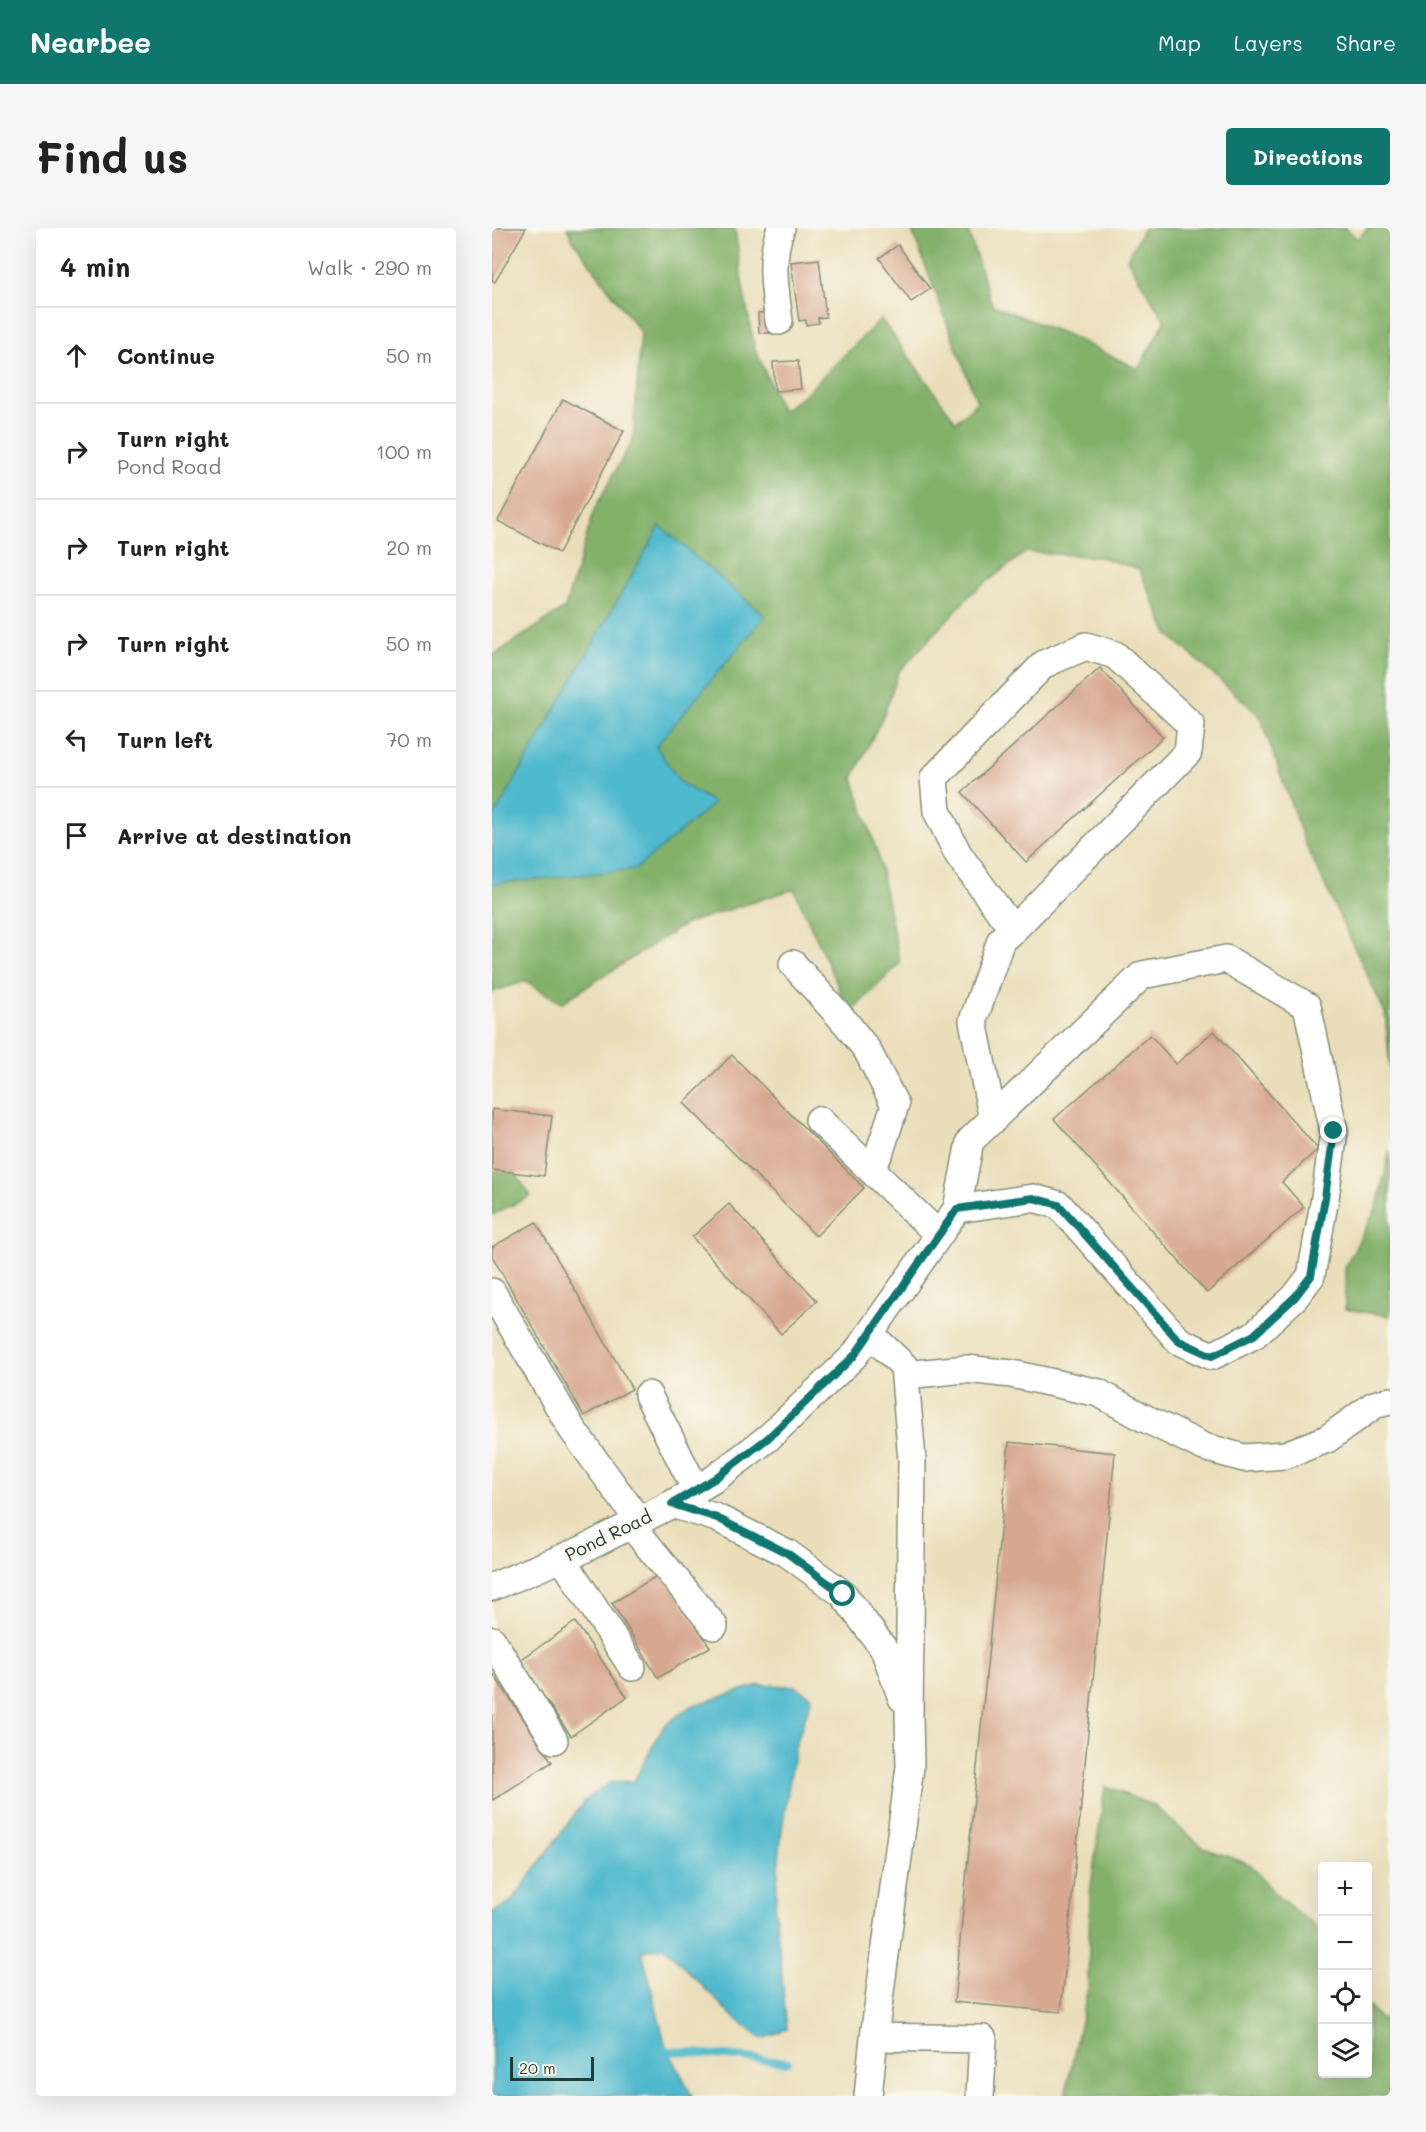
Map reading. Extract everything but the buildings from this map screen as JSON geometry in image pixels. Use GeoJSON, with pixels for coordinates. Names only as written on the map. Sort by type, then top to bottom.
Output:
{"type":"FeatureCollection","features":[{"type":"Feature","properties":{"kind":"street"},"geometry":{"type":"LineString","coordinates":[[779,321],[773,276],[777,238],[781,228]]}},
{"type":"Feature","properties":{"kind":"street"},"geometry":{"type":"LineString","coordinates":[[993,1120],[973,1021],[1001,940],[1013,930],[1188,752],[1191,725],[1115,655],[1086,645],[1044,664],[934,778],[937,811],[957,854],[1013,930]]}},
{"type":"Feature","properties":{"kind":"street"},"geometry":{"type":"LineString","coordinates":[[1227,959],[1307,1006],[1334,1131],[1325,1198],[1311,1276],[1295,1297],[1254,1335],[1212,1356],[1179,1341],[1059,1205],[1033,1198],[957,1209],[970,1141],[1142,975],[1227,959]]}},
{"type":"Feature","properties":{"kind":"street"},"geometry":{"type":"LineString","coordinates":[[793,964],[867,1050],[895,1104],[880,1151],[871,1170]]}},
{"type":"Feature","properties":{"kind":"street"},"geometry":{"type":"LineString","coordinates":[[819,1120],[939,1235]]}},
{"type":"Feature","properties":{"kind":"street","name":"Pond Road"},"geometry":{"type":"LineString","coordinates":[[492,1587],[562,1558],[672,1504],[714,1479],[768,1438],[854,1356],[957,1209]]}},
{"type":"Feature","properties":{"kind":"street"},"geometry":{"type":"LineString","coordinates":[[492,1292],[572,1429],[635,1523],[714,1626]]}},
{"type":"Feature","properties":{"kind":"street"},"geometry":{"type":"LineString","coordinates":[[868,2096],[910,1767],[912,1460],[904,1366],[870,1334]]}},
{"type":"Feature","properties":{"kind":"street"},"geometry":{"type":"LineString","coordinates":[[905,1375],[966,1369],[1012,1374],[1099,1393],[1204,1447],[1244,1458],[1286,1455],[1327,1439],[1374,1404],[1390,1401]]}},
{"type":"Feature","properties":{"kind":"street"},"geometry":{"type":"LineString","coordinates":[[648,1395],[696,1490]]}},
{"type":"Feature","properties":{"kind":"street"},"geometry":{"type":"LineString","coordinates":[[672,1504],[717,1518],[787,1553],[843,1594],[884,1649],[909,1716]]}},
{"type":"Feature","properties":{"kind":"street"},"geometry":{"type":"LineString","coordinates":[[562,1558],[632,1667]]}},
{"type":"Feature","properties":{"kind":"street"},"geometry":{"type":"LineString","coordinates":[[492,1640],[554,1740]]}},
{"type":"Feature","properties":{"kind":"street"},"geometry":{"type":"LineString","coordinates":[[874,2037],[982,2038],[980,2096]]}},
{"type":"Feature","properties":{"kind":"green space"},"geometry":{"type":"Polygon","coordinates":[[[567,228],[735,228],[743,288],[755,349],[782,411],[807,392],[881,319],[956,422],[977,402],[911,228],[967,228],[992,305],[1068,335],[1138,369],[1165,321],[1127,259],[1144,228],[1345,228],[1358,239],[1367,228],[1390,228],[1390,1070],[1385,1013],[1304,841],[1260,716],[1168,634],[1139,569],[1099,557],[1026,552],[971,594],[898,673],[885,712],[853,778],[877,852],[900,963],[850,1013],[794,889],[687,923],[561,1003],[526,981],[492,992],[492,656],[565,608],[595,508],[633,439],[641,333],[572,239],[567,228]]]}},
{"type":"Feature","properties":{"kind":"green space"},"geometry":{"type":"Polygon","coordinates":[[[492,1140],[531,1196],[492,1215],[492,1140]]]}},
{"type":"Feature","properties":{"kind":"green space"},"geometry":{"type":"Polygon","coordinates":[[[1390,1150],[1390,1316],[1345,1309],[1345,1267],[1377,1207],[1390,1150]]]}},
{"type":"Feature","properties":{"kind":"green space"},"geometry":{"type":"Polygon","coordinates":[[[1105,1786],[1154,1806],[1204,1848],[1251,1865],[1275,1894],[1318,1929],[1318,2078],[1372,2078],[1372,2010],[1379,2018],[1390,2021],[1390,2096],[1065,2096],[1088,1988],[1090,1893],[1105,1786]]]}},
{"type":"Feature","properties":{"kind":"water"},"geometry":{"type":"Polygon","coordinates":[[[660,526],[765,616],[656,746],[680,782],[714,803],[636,869],[492,884],[492,820],[660,526]]]}},
{"type":"Feature","properties":{"kind":"water"},"geometry":{"type":"Polygon","coordinates":[[[759,1685],[795,1686],[812,1697],[795,1747],[781,1836],[775,1908],[787,2029],[762,2039],[730,2014],[664,1947],[642,1951],[665,2043],[692,2096],[492,2096],[492,1913],[512,1901],[584,1801],[610,1782],[634,1781],[663,1727],[691,1706],[759,1685]]]}},
{"type":"Feature","properties":{"kind":"waterway"},"geometry":{"type":"LineString","coordinates":[[660,2050],[788,2062]]}},
{"type":"Feature","properties":{"kind":"route"},"geometry":{"type":"LineString","coordinates":[[843,1594],[787,1553],[717,1518],[672,1504],[714,1479],[768,1438],[854,1356],[957,1209],[1033,1198],[1059,1205],[1179,1341],[1212,1356],[1254,1335],[1295,1297],[1311,1276],[1334,1131]]}}]}
